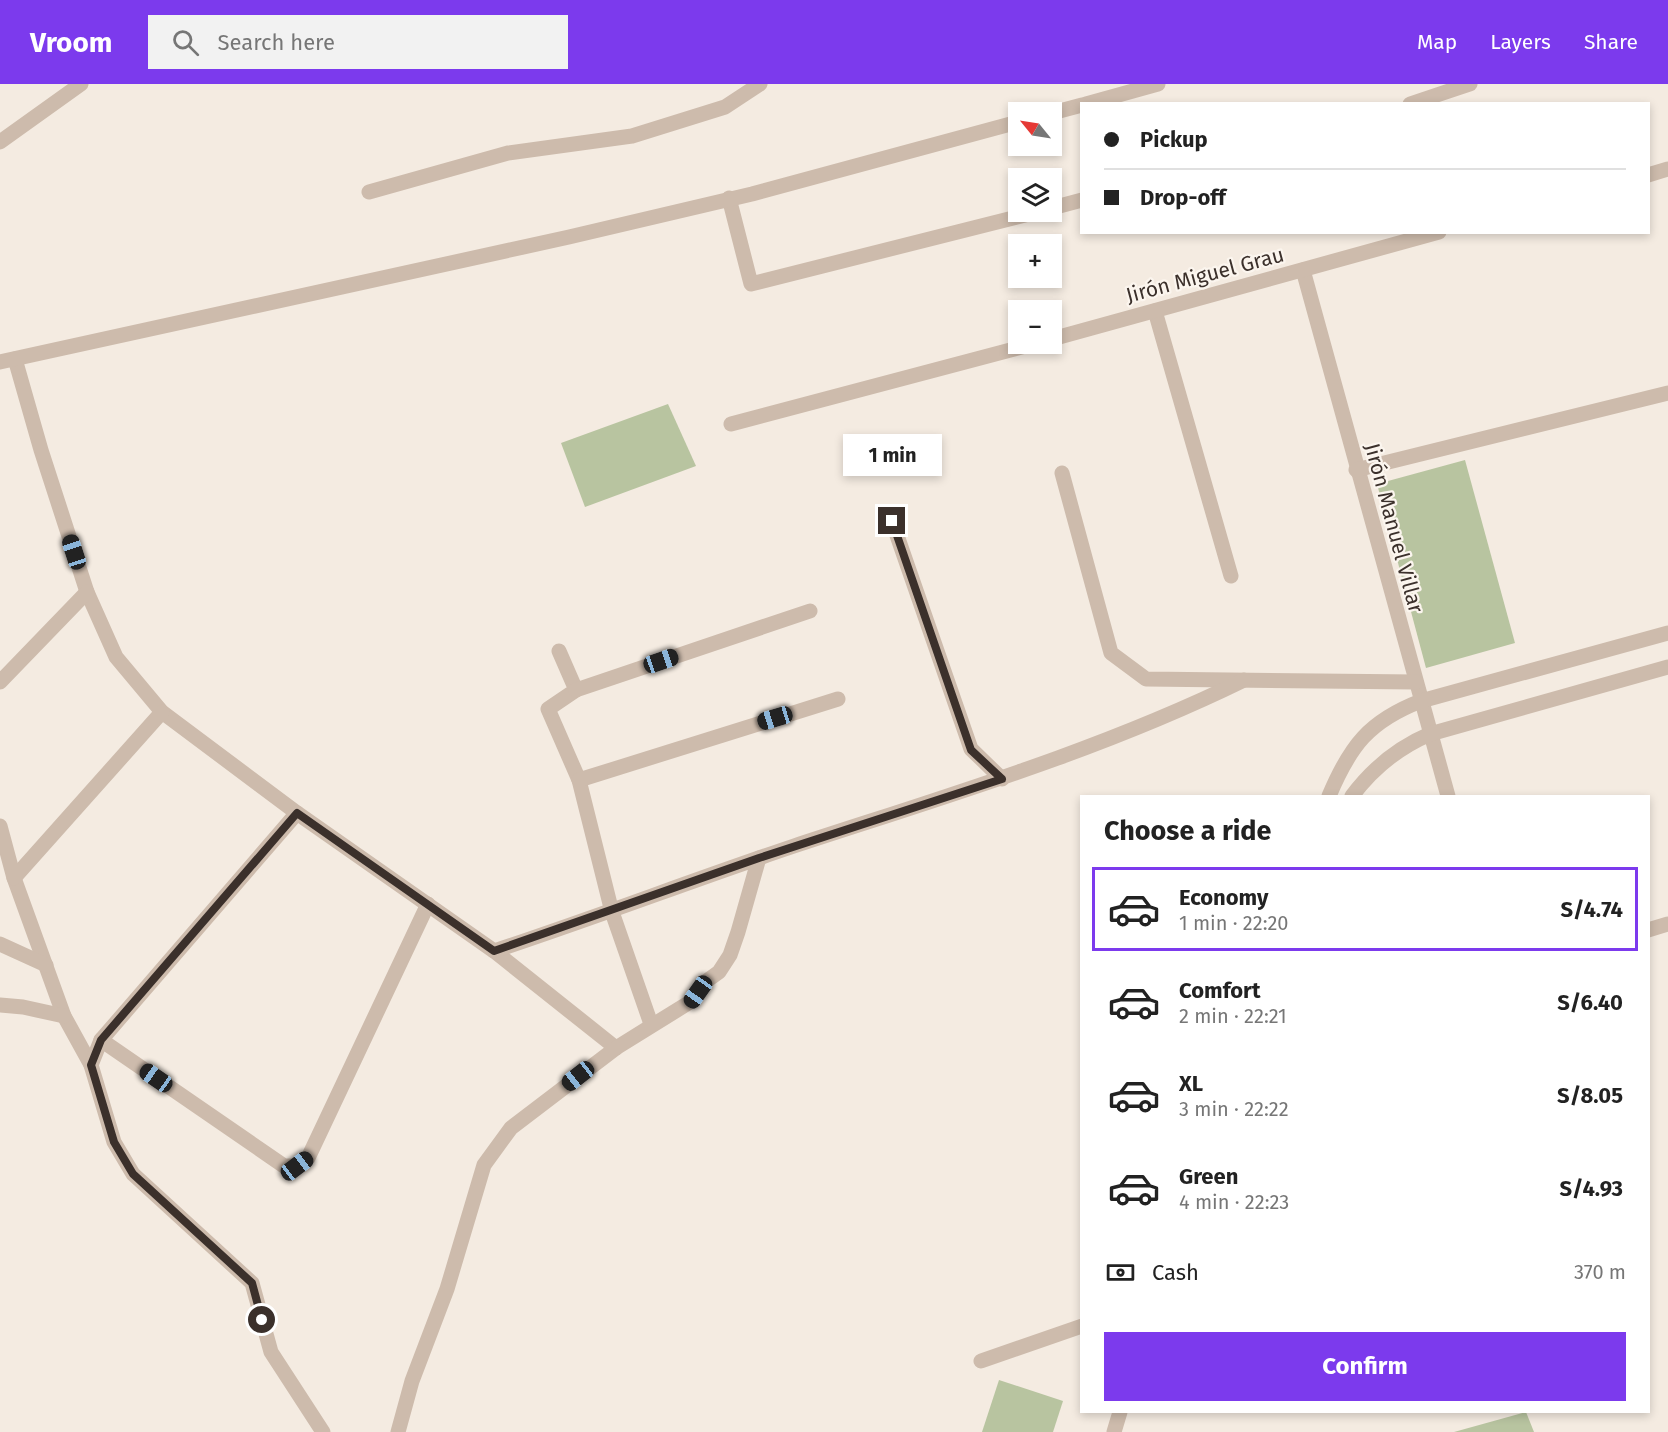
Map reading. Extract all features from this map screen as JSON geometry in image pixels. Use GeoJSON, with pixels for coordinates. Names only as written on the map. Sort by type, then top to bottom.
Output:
{"type":"FeatureCollection","features":[{"type":"Feature","properties":{"kind":"street"},"geometry":{"type":"LineString","coordinates":[[0,142],[81,84]]}},
{"type":"Feature","properties":{"kind":"street"},"geometry":{"type":"LineString","coordinates":[[369,192],[508,153],[632,136],[725,107],[760,84]]}},
{"type":"Feature","properties":{"kind":"street"},"geometry":{"type":"LineString","coordinates":[[1091,102],[1158,84]]}},
{"type":"Feature","properties":{"kind":"street"},"geometry":{"type":"LineString","coordinates":[[1416,102],[1470,84]]}},
{"type":"Feature","properties":{"kind":"street"},"geometry":{"type":"LineString","coordinates":[[1062,110],[1080,105]]}},
{"type":"Feature","properties":{"kind":"street"},"geometry":{"type":"LineString","coordinates":[[615,1048],[494,951],[297,813],[162,712],[116,657],[87,592],[41,450],[8,361],[569,237],[729,198],[1008,125]]}},
{"type":"Feature","properties":{"kind":"street"},"geometry":{"type":"LineString","coordinates":[[1650,174],[1668,169]]}},
{"type":"Feature","properties":{"kind":"street"},"geometry":{"type":"LineString","coordinates":[[729,198],[751,284],[1008,219]]}},
{"type":"Feature","properties":{"kind":"street"},"geometry":{"type":"LineString","coordinates":[[1062,205],[1080,201]]}},
{"type":"Feature","properties":{"kind":"street","name":"Jirón Miguel Grau"},"geometry":{"type":"LineString","coordinates":[[1062,336],[1432,234]]}},
{"type":"Feature","properties":{"kind":"street","name":"Jirón Manuel Villar"},"geometry":{"type":"LineString","coordinates":[[1303,270],[1356,470],[1448,795]]}},
{"type":"Feature","properties":{"kind":"street"},"geometry":{"type":"LineString","coordinates":[[1155,311],[1231,576]]}},
{"type":"Feature","properties":{"kind":"street"},"geometry":{"type":"LineString","coordinates":[[731,424],[1008,351]]}},
{"type":"Feature","properties":{"kind":"street"},"geometry":{"type":"LineString","coordinates":[[1356,470],[1668,393]]}},
{"type":"Feature","properties":{"kind":"street"},"geometry":{"type":"LineString","coordinates":[[1062,473],[1112,653],[1146,679],[1416,682]]}},
{"type":"Feature","properties":{"kind":"street"},"geometry":{"type":"LineString","coordinates":[[892,521],[971,750],[1002,779]]}},
{"type":"Feature","properties":{"kind":"street"},"geometry":{"type":"LineString","coordinates":[[0,682],[87,592]]}},
{"type":"Feature","properties":{"kind":"street"},"geometry":{"type":"LineString","coordinates":[[651,1024],[612,912],[579,780],[548,709],[576,690],[810,610]]}},
{"type":"Feature","properties":{"kind":"street"},"geometry":{"type":"LineString","coordinates":[[1330,795],[1350,754],[1371,727],[1392,712],[1421,701],[1668,633]]}},
{"type":"Feature","properties":{"kind":"street"},"geometry":{"type":"LineString","coordinates":[[559,651],[576,690]]}},
{"type":"Feature","properties":{"kind":"street"},"geometry":{"type":"LineString","coordinates":[[1353,795],[1380,764],[1406,744],[1430,734],[1668,668]]}},
{"type":"Feature","properties":{"kind":"street"},"geometry":{"type":"LineString","coordinates":[[494,951],[612,912],[759,858],[1084,750],[1193,705],[1244,680]]}},
{"type":"Feature","properties":{"kind":"street"},"geometry":{"type":"LineString","coordinates":[[579,780],[838,699]]}},
{"type":"Feature","properties":{"kind":"street"},"geometry":{"type":"LineString","coordinates":[[14,878],[162,712]]}},
{"type":"Feature","properties":{"kind":"street"},"geometry":{"type":"LineString","coordinates":[[91,1065],[101,1040],[297,813]]}},
{"type":"Feature","properties":{"kind":"street"},"geometry":{"type":"LineString","coordinates":[[0,826],[14,878],[64,1017],[91,1065],[114,1142],[133,1174],[252,1283],[271,1352],[323,1432]]}},
{"type":"Feature","properties":{"kind":"street"},"geometry":{"type":"LineString","coordinates":[[398,1432],[412,1382],[447,1288],[483,1165],[511,1128],[615,1048],[690,1002],[705,982],[719,972],[730,955],[759,858]]}},
{"type":"Feature","properties":{"kind":"street"},"geometry":{"type":"LineString","coordinates":[[101,1040],[284,1166],[297,1166],[308,1158],[428,904]]}},
{"type":"Feature","properties":{"kind":"street"},"geometry":{"type":"LineString","coordinates":[[1650,929],[1668,924]]}},
{"type":"Feature","properties":{"kind":"street"},"geometry":{"type":"LineString","coordinates":[[0,944],[46,965]]}},
{"type":"Feature","properties":{"kind":"street"},"geometry":{"type":"LineString","coordinates":[[0,1005],[23,1007],[64,1017]]}},
{"type":"Feature","properties":{"kind":"street"},"geometry":{"type":"LineString","coordinates":[[981,1361],[1080,1327]]}},
{"type":"Feature","properties":{"kind":"street"},"geometry":{"type":"LineString","coordinates":[[1114,1432],[1120,1413]]}},
{"type":"Feature","properties":{"kind":"green space"},"geometry":{"type":"Polygon","coordinates":[[[668,404],[696,466],[585,507],[561,443],[668,404]]]}},
{"type":"Feature","properties":{"kind":"green space"},"geometry":{"type":"Polygon","coordinates":[[[1465,460],[1515,643],[1426,668],[1377,484],[1465,460]]]}},
{"type":"Feature","properties":{"kind":"green space"},"geometry":{"type":"Polygon","coordinates":[[[999,1380],[1063,1401],[1053,1432],[982,1432],[999,1380]]]}},
{"type":"Feature","properties":{"kind":"green space"},"geometry":{"type":"Polygon","coordinates":[[[1526,1413],[1534,1432],[1454,1432],[1526,1413]]]}},
{"type":"Feature","properties":{"kind":"route"},"geometry":{"type":"LineString","coordinates":[[262,1320],[252,1283],[133,1174],[114,1142],[91,1065],[101,1040],[297,813],[494,951],[612,912],[759,858],[1002,779],[971,750],[892,521]]}}]}
